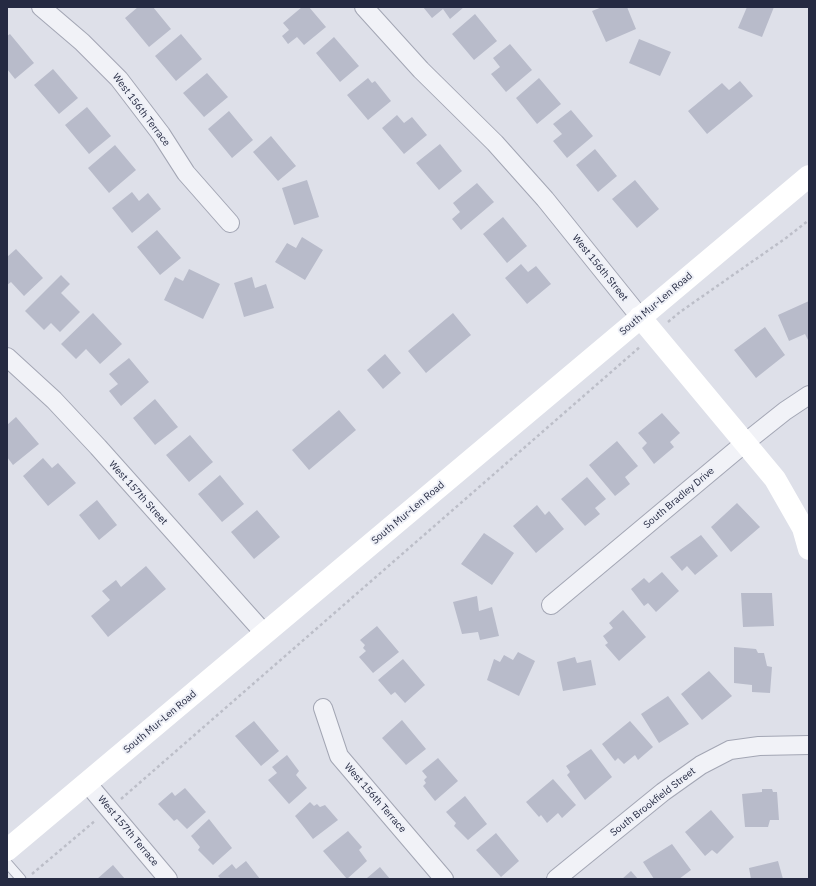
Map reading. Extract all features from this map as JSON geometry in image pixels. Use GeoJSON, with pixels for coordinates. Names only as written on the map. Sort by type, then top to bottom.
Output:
{"type":"FeatureCollection","features":[{"type":"Feature","properties":{"kind":"main road","name":"South Mur-Len Road"},"geometry":{"type":"LineString","coordinates":[[7,850],[809,176]]}},
{"type":"Feature","properties":{"kind":"main road","name":"West 156th Street"},"geometry":{"type":"LineString","coordinates":[[640,318],[746,442],[775,479],[803,528],[809,549]]}},
{"type":"Feature","properties":{"kind":"street","name":"West 156th Terrace"},"geometry":{"type":"LineString","coordinates":[[41,7],[82,42],[119,79],[156,128],[186,173],[230,223]]}},
{"type":"Feature","properties":{"kind":"street","name":"West 156th Street"},"geometry":{"type":"LineString","coordinates":[[364,7],[405,53],[515,165],[545,199],[640,318]]}},
{"type":"Feature","properties":{"kind":"street","name":"West 157th Street"},"geometry":{"type":"LineString","coordinates":[[7,357],[54,400],[265,634]]}},
{"type":"Feature","properties":{"kind":"street","name":"South Bradley Drive"},"geometry":{"type":"LineString","coordinates":[[551,606],[746,442],[809,394]]}},
{"type":"Feature","properties":{"kind":"street","name":"West 156th Terrace"},"geometry":{"type":"LineString","coordinates":[[323,708],[339,756],[444,879]]}},
{"type":"Feature","properties":{"kind":"street","name":"South Brookfield Street"},"geometry":{"type":"LineString","coordinates":[[556,879],[663,792],[706,762],[730,750],[759,746],[809,745]]}},
{"type":"Feature","properties":{"kind":"street","name":"West 157th Terrace"},"geometry":{"type":"LineString","coordinates":[[87,783],[168,879]]}},
{"type":"Feature","properties":{"kind":"lane"},"geometry":{"type":"LineString","coordinates":[[7,863],[21,879]]}},
{"type":"Feature","properties":{"kind":"path"},"geometry":{"type":"LineString","coordinates":[[26,879],[109,809],[680,312],[786,238],[809,220]]}},
{"type":"Feature","properties":{"kind":"building"},"geometry":{"type":"Polygon","coordinates":[[[138,7],[153,7],[171,29],[149,47],[125,18],[138,7]]]}},
{"type":"Feature","properties":{"kind":"building"},"geometry":{"type":"Polygon","coordinates":[[[302,7],[309,7],[326,27],[304,45],[297,37],[288,44],[282,36],[289,30],[283,23],[302,7]]]}},
{"type":"Feature","properties":{"kind":"building"},"geometry":{"type":"Polygon","coordinates":[[[423,7],[464,7],[450,19],[443,9],[432,18],[423,7]]]}},
{"type":"Feature","properties":{"kind":"building"},"geometry":{"type":"Polygon","coordinates":[[[602,7],[627,7],[636,29],[606,42],[592,11],[602,7]]]}},
{"type":"Feature","properties":{"kind":"building"},"geometry":{"type":"Polygon","coordinates":[[[747,7],[774,7],[762,37],[738,28],[747,7]]]}},
{"type":"Feature","properties":{"kind":"building"},"geometry":{"type":"Polygon","coordinates":[[[475,14],[497,41],[474,60],[452,34],[475,14]]]}},
{"type":"Feature","properties":{"kind":"building"},"geometry":{"type":"Polygon","coordinates":[[[10,34],[34,63],[15,79],[7,69],[7,36],[10,34]]]}},
{"type":"Feature","properties":{"kind":"building"},"geometry":{"type":"Polygon","coordinates":[[[181,34],[202,59],[176,81],[155,56],[181,34]]]}},
{"type":"Feature","properties":{"kind":"building"},"geometry":{"type":"Polygon","coordinates":[[[334,37],[359,66],[340,82],[316,53],[334,37]]]}},
{"type":"Feature","properties":{"kind":"building"},"geometry":{"type":"Polygon","coordinates":[[[639,39],[671,52],[660,76],[629,63],[639,39]]]}},
{"type":"Feature","properties":{"kind":"building"},"geometry":{"type":"Polygon","coordinates":[[[510,44],[532,70],[506,92],[491,74],[500,67],[493,58],[510,44]]]}},
{"type":"Feature","properties":{"kind":"building"},"geometry":{"type":"Polygon","coordinates":[[[53,69],[78,98],[59,114],[34,85],[53,69]]]}},
{"type":"Feature","properties":{"kind":"building"},"geometry":{"type":"Polygon","coordinates":[[[207,73],[228,97],[204,117],[183,93],[207,73]]]}},
{"type":"Feature","properties":{"kind":"building"},"geometry":{"type":"Polygon","coordinates":[[[368,78],[372,83],[375,81],[391,101],[368,120],[347,95],[368,78]]]}},
{"type":"Feature","properties":{"kind":"building"},"geometry":{"type":"Polygon","coordinates":[[[539,78],[561,104],[537,124],[516,98],[539,78]]]}},
{"type":"Feature","properties":{"kind":"building"},"geometry":{"type":"Polygon","coordinates":[[[740,81],[753,96],[707,134],[688,111],[722,83],[729,90],[740,81]]]}},
{"type":"Feature","properties":{"kind":"building"},"geometry":{"type":"Polygon","coordinates":[[[87,107],[111,136],[89,154],[65,125],[87,107]]]}},
{"type":"Feature","properties":{"kind":"building"},"geometry":{"type":"Polygon","coordinates":[[[571,110],[593,136],[567,158],[553,141],[562,134],[553,124],[571,110]]]}},
{"type":"Feature","properties":{"kind":"building"},"geometry":{"type":"Polygon","coordinates":[[[229,111],[253,140],[232,158],[208,129],[229,111]]]}},
{"type":"Feature","properties":{"kind":"building"},"geometry":{"type":"Polygon","coordinates":[[[397,115],[404,123],[412,117],[427,135],[404,154],[382,128],[397,115]]]}},
{"type":"Feature","properties":{"kind":"building"},"geometry":{"type":"Polygon","coordinates":[[[271,136],[296,166],[278,181],[253,152],[271,136]]]}},
{"type":"Feature","properties":{"kind":"building"},"geometry":{"type":"Polygon","coordinates":[[[440,144],[462,171],[439,190],[416,163],[440,144]]]}},
{"type":"Feature","properties":{"kind":"building"},"geometry":{"type":"Polygon","coordinates":[[[115,145],[136,170],[109,193],[88,168],[115,145]]]}},
{"type":"Feature","properties":{"kind":"building"},"geometry":{"type":"Polygon","coordinates":[[[595,149],[617,176],[598,192],[576,165],[595,149]]]}},
{"type":"Feature","properties":{"kind":"building"},"geometry":{"type":"Polygon","coordinates":[[[307,180],[319,217],[294,225],[282,188],[307,180]]]}},
{"type":"Feature","properties":{"kind":"building"},"geometry":{"type":"Polygon","coordinates":[[[635,180],[659,209],[637,228],[612,199],[635,180]]]}},
{"type":"Feature","properties":{"kind":"building"},"geometry":{"type":"Polygon","coordinates":[[[477,183],[494,202],[461,230],[452,219],[460,212],[453,203],[477,183]]]}},
{"type":"Feature","properties":{"kind":"building"},"geometry":{"type":"Polygon","coordinates":[[[132,192],[139,201],[148,193],[161,209],[132,233],[112,208],[132,192]]]}},
{"type":"Feature","properties":{"kind":"building"},"geometry":{"type":"Polygon","coordinates":[[[503,217],[527,246],[507,263],[483,234],[503,217]]]}},
{"type":"Feature","properties":{"kind":"building"},"geometry":{"type":"Polygon","coordinates":[[[157,230],[181,258],[160,275],[137,247],[157,230]]]}},
{"type":"Feature","properties":{"kind":"building"},"geometry":{"type":"Polygon","coordinates":[[[302,237],[323,250],[305,280],[275,262],[287,243],[296,248],[302,237]]]}},
{"type":"Feature","properties":{"kind":"building"},"geometry":{"type":"Polygon","coordinates":[[[16,249],[43,278],[24,296],[11,282],[7,285],[7,257],[16,249]]]}},
{"type":"Feature","properties":{"kind":"building"},"geometry":{"type":"Polygon","coordinates":[[[521,264],[528,272],[536,266],[551,284],[527,304],[505,278],[521,264]]]}},
{"type":"Feature","properties":{"kind":"building"},"geometry":{"type":"Polygon","coordinates":[[[189,269],[220,284],[203,319],[164,300],[175,277],[183,281],[189,269]]]}},
{"type":"Feature","properties":{"kind":"building"},"geometry":{"type":"Polygon","coordinates":[[[61,275],[70,284],[61,293],[80,312],[60,332],[51,323],[44,330],[25,311],[61,275]]]}},
{"type":"Feature","properties":{"kind":"building"},"geometry":{"type":"Polygon","coordinates":[[[252,277],[255,288],[266,284],[274,308],[244,317],[234,283],[252,277]]]}},
{"type":"Feature","properties":{"kind":"building"},"geometry":{"type":"Polygon","coordinates":[[[809,301],[809,342],[805,334],[789,341],[778,315],[809,301]]]}},
{"type":"Feature","properties":{"kind":"building"},"geometry":{"type":"Polygon","coordinates":[[[93,313],[122,344],[100,364],[86,349],[76,359],[61,344],[93,313]]]}},
{"type":"Feature","properties":{"kind":"building"},"geometry":{"type":"Polygon","coordinates":[[[453,313],[471,335],[426,373],[408,351],[453,313]]]}},
{"type":"Feature","properties":{"kind":"building"},"geometry":{"type":"Polygon","coordinates":[[[765,327],[785,355],[756,378],[734,350],[765,327]]]}},
{"type":"Feature","properties":{"kind":"building"},"geometry":{"type":"Polygon","coordinates":[[[385,354],[401,373],[383,389],[367,370],[385,354]]]}},
{"type":"Feature","properties":{"kind":"building"},"geometry":{"type":"Polygon","coordinates":[[[129,358],[149,382],[121,406],[109,391],[118,384],[109,374],[129,358]]]}},
{"type":"Feature","properties":{"kind":"building"},"geometry":{"type":"Polygon","coordinates":[[[155,399],[178,427],[155,445],[133,418],[155,399]]]}},
{"type":"Feature","properties":{"kind":"building"},"geometry":{"type":"Polygon","coordinates":[[[339,410],[356,430],[309,470],[292,450],[339,410]]]}},
{"type":"Feature","properties":{"kind":"building"},"geometry":{"type":"Polygon","coordinates":[[[662,413],[680,433],[670,442],[674,447],[654,464],[642,448],[647,443],[638,433],[662,413]]]}},
{"type":"Feature","properties":{"kind":"building"},"geometry":{"type":"Polygon","coordinates":[[[16,417],[39,444],[13,465],[7,457],[7,425],[16,417]]]}},
{"type":"Feature","properties":{"kind":"building"},"geometry":{"type":"Polygon","coordinates":[[[190,435],[213,462],[189,482],[166,455],[190,435]]]}},
{"type":"Feature","properties":{"kind":"building"},"geometry":{"type":"Polygon","coordinates":[[[617,441],[638,466],[625,477],[630,484],[615,496],[589,465],[617,441]]]}},
{"type":"Feature","properties":{"kind":"building"},"geometry":{"type":"Polygon","coordinates":[[[43,458],[52,468],[58,463],[76,483],[48,506],[23,476],[43,458]]]}},
{"type":"Feature","properties":{"kind":"building"},"geometry":{"type":"Polygon","coordinates":[[[220,475],[244,504],[222,522],[198,494],[220,475]]]}},
{"type":"Feature","properties":{"kind":"building"},"geometry":{"type":"Polygon","coordinates":[[[587,477],[606,499],[595,508],[600,514],[585,526],[561,499],[587,477]]]}},
{"type":"Feature","properties":{"kind":"building"},"geometry":{"type":"Polygon","coordinates":[[[97,500],[117,525],[99,540],[79,515],[97,500]]]}},
{"type":"Feature","properties":{"kind":"building"},"geometry":{"type":"Polygon","coordinates":[[[737,503],[760,527],[731,552],[711,527],[737,503]]]}},
{"type":"Feature","properties":{"kind":"building"},"geometry":{"type":"Polygon","coordinates":[[[537,505],[545,515],[549,511],[564,529],[536,553],[513,526],[537,505]]]}},
{"type":"Feature","properties":{"kind":"building"},"geometry":{"type":"Polygon","coordinates":[[[257,510],[280,537],[254,559],[231,532],[257,510]]]}},
{"type":"Feature","properties":{"kind":"building"},"geometry":{"type":"Polygon","coordinates":[[[484,533],[514,553],[492,585],[461,564],[484,533]]]}},
{"type":"Feature","properties":{"kind":"building"},"geometry":{"type":"Polygon","coordinates":[[[701,535],[718,556],[695,575],[687,566],[682,571],[670,557],[701,535]]]}},
{"type":"Feature","properties":{"kind":"building"},"geometry":{"type":"Polygon","coordinates":[[[146,566],[166,589],[108,637],[91,616],[110,600],[102,591],[116,580],[121,587],[146,566]]]}},
{"type":"Feature","properties":{"kind":"building"},"geometry":{"type":"Polygon","coordinates":[[[662,572],[679,591],[656,612],[648,603],[644,606],[631,589],[644,578],[649,583],[662,572]]]}},
{"type":"Feature","properties":{"kind":"building"},"geometry":{"type":"Polygon","coordinates":[[[741,593],[772,593],[774,626],[743,627],[741,593]]]}},
{"type":"Feature","properties":{"kind":"building"},"geometry":{"type":"Polygon","coordinates":[[[477,596],[479,611],[492,607],[499,636],[480,640],[478,632],[462,634],[453,602],[477,596]]]}},
{"type":"Feature","properties":{"kind":"building"},"geometry":{"type":"Polygon","coordinates":[[[623,610],[646,637],[619,661],[605,645],[608,643],[603,636],[613,628],[609,623],[623,610]]]}},
{"type":"Feature","properties":{"kind":"building"},"geometry":{"type":"Polygon","coordinates":[[[377,626],[399,652],[373,673],[359,657],[366,651],[363,648],[365,645],[360,640],[377,626]]]}},
{"type":"Feature","properties":{"kind":"building"},"geometry":{"type":"Polygon","coordinates":[[[734,647],[756,649],[758,653],[764,653],[767,666],[772,667],[770,693],[752,692],[752,685],[734,683],[734,647]]]}},
{"type":"Feature","properties":{"kind":"building"},"geometry":{"type":"Polygon","coordinates":[[[518,652],[535,661],[519,696],[487,680],[494,659],[500,662],[504,655],[513,660],[518,652]]]}},
{"type":"Feature","properties":{"kind":"building"},"geometry":{"type":"Polygon","coordinates":[[[575,657],[577,663],[591,660],[596,685],[563,691],[557,662],[575,657]]]}},
{"type":"Feature","properties":{"kind":"building"},"geometry":{"type":"Polygon","coordinates":[[[403,659],[425,685],[405,703],[395,692],[391,695],[378,680],[403,659]]]}},
{"type":"Feature","properties":{"kind":"building"},"geometry":{"type":"Polygon","coordinates":[[[709,671],[732,696],[702,720],[681,694],[709,671]]]}},
{"type":"Feature","properties":{"kind":"building"},"geometry":{"type":"Polygon","coordinates":[[[668,696],[689,724],[659,743],[641,714],[668,696]]]}},
{"type":"Feature","properties":{"kind":"building"},"geometry":{"type":"Polygon","coordinates":[[[402,720],[426,749],[406,765],[382,738],[402,720]]]}},
{"type":"Feature","properties":{"kind":"building"},"geometry":{"type":"Polygon","coordinates":[[[254,721],[279,751],[261,766],[235,736],[254,721]]]}},
{"type":"Feature","properties":{"kind":"building"},"geometry":{"type":"Polygon","coordinates":[[[630,721],[653,747],[638,760],[635,755],[624,764],[618,758],[615,761],[602,744],[630,721]]]}},
{"type":"Feature","properties":{"kind":"building"},"geometry":{"type":"Polygon","coordinates":[[[591,749],[612,777],[585,800],[567,775],[570,772],[566,766],[591,749]]]}},
{"type":"Feature","properties":{"kind":"building"},"geometry":{"type":"Polygon","coordinates":[[[287,755],[299,771],[296,775],[307,788],[289,804],[268,780],[277,773],[272,767],[287,755]]]}},
{"type":"Feature","properties":{"kind":"building"},"geometry":{"type":"Polygon","coordinates":[[[438,758],[458,781],[435,801],[423,786],[426,783],[424,780],[427,777],[422,771],[438,758]]]}},
{"type":"Feature","properties":{"kind":"building"},"geometry":{"type":"Polygon","coordinates":[[[553,779],[576,805],[562,818],[558,813],[547,823],[541,815],[539,817],[526,802],[553,779]]]}},
{"type":"Feature","properties":{"kind":"building"},"geometry":{"type":"Polygon","coordinates":[[[185,788],[206,812],[187,829],[177,819],[174,821],[158,804],[172,792],[175,796],[185,788]]]}},
{"type":"Feature","properties":{"kind":"building"},"geometry":{"type":"Polygon","coordinates":[[[762,789],[772,789],[773,792],[777,792],[779,820],[770,820],[768,827],[745,827],[742,794],[762,792],[762,789]]]}},
{"type":"Feature","properties":{"kind":"building"},"geometry":{"type":"Polygon","coordinates":[[[465,796],[487,824],[468,840],[454,826],[456,823],[446,812],[465,796]]]}},
{"type":"Feature","properties":{"kind":"building"},"geometry":{"type":"Polygon","coordinates":[[[310,802],[314,806],[317,804],[320,807],[325,805],[338,820],[313,839],[295,816],[310,802]]]}},
{"type":"Feature","properties":{"kind":"building"},"geometry":{"type":"Polygon","coordinates":[[[711,810],[734,837],[717,854],[712,850],[705,856],[685,832],[711,810]]]}},
{"type":"Feature","properties":{"kind":"building"},"geometry":{"type":"Polygon","coordinates":[[[209,819],[232,848],[213,865],[198,850],[200,847],[191,836],[209,819]]]}},
{"type":"Feature","properties":{"kind":"building"},"geometry":{"type":"Polygon","coordinates":[[[348,831],[362,847],[359,850],[367,861],[347,879],[323,851],[348,831]]]}},
{"type":"Feature","properties":{"kind":"building"},"geometry":{"type":"Polygon","coordinates":[[[496,833],[519,861],[501,877],[476,850],[496,833]]]}},
{"type":"Feature","properties":{"kind":"building"},"geometry":{"type":"Polygon","coordinates":[[[672,844],[691,870],[679,879],[654,879],[643,862],[672,844]]]}},
{"type":"Feature","properties":{"kind":"building"},"geometry":{"type":"Polygon","coordinates":[[[246,861],[260,879],[221,879],[218,876],[232,864],[236,869],[246,861]]]}},
{"type":"Feature","properties":{"kind":"building"},"geometry":{"type":"Polygon","coordinates":[[[778,861],[783,879],[751,879],[749,868],[778,861]]]}},
{"type":"Feature","properties":{"kind":"building"},"geometry":{"type":"Polygon","coordinates":[[[113,865],[125,879],[97,879],[113,865]]]}},
{"type":"Feature","properties":{"kind":"building"},"geometry":{"type":"Polygon","coordinates":[[[380,867],[390,879],[367,878],[380,867]]]}},
{"type":"Feature","properties":{"kind":"building"},"geometry":{"type":"Polygon","coordinates":[[[631,871],[638,879],[622,879],[631,871]]]}}]}
